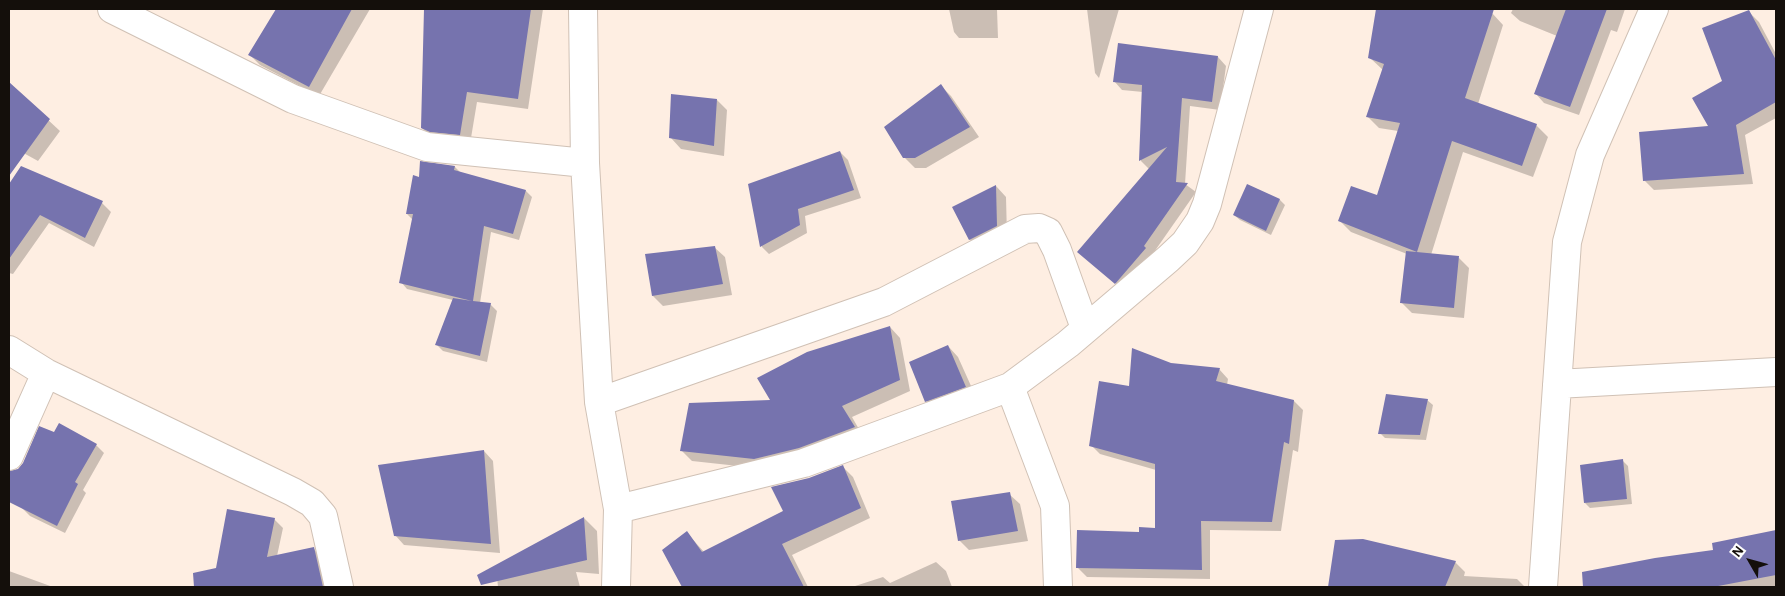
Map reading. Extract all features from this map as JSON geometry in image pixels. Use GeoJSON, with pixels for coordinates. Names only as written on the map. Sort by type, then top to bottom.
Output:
{"type":"FeatureCollection","features":[{"type":"Feature","properties":{"kind":"street"},"geometry":{"type":"LineString","coordinates":[[112,9],[293,99],[428,147],[585,163]]}},
{"type":"Feature","properties":{"kind":"street"},"geometry":{"type":"LineString","coordinates":[[583,9],[585,163],[599,402],[618,509],[613,587]]}},
{"type":"Feature","properties":{"kind":"street"},"geometry":{"type":"LineString","coordinates":[[618,509],[804,463],[1010,387],[1085,328],[1186,243],[1200,221],[1207,204],[1259,9]]}},
{"type":"Feature","properties":{"kind":"street"},"geometry":{"type":"LineString","coordinates":[[1543,587],[1567,242],[1590,155],[1654,9]]}},
{"type":"Feature","properties":{"kind":"street"},"geometry":{"type":"LineString","coordinates":[[599,402],[884,302],[1025,229],[1039,228],[1048,232],[1057,250],[1085,328]]}},
{"type":"Feature","properties":{"kind":"street"},"geometry":{"type":"LineString","coordinates":[[9,350],[46,373],[293,492],[312,504],[323,516],[338,587]]}},
{"type":"Feature","properties":{"kind":"street"},"geometry":{"type":"LineString","coordinates":[[1557,384],[1776,372]]}},
{"type":"Feature","properties":{"kind":"street"},"geometry":{"type":"LineString","coordinates":[[9,456],[46,373]]}},
{"type":"Feature","properties":{"kind":"street"},"geometry":{"type":"LineString","coordinates":[[1010,387],[1055,506],[1058,587]]}},
{"type":"Feature","properties":{"kind":"building"},"geometry":{"type":"Polygon","coordinates":[[[276,9],[352,9],[309,87],[248,55],[276,9]]]}},
{"type":"Feature","properties":{"kind":"building"},"geometry":{"type":"Polygon","coordinates":[[[424,9],[531,9],[518,99],[467,92],[460,135],[430,132],[421,128],[424,9]]]}},
{"type":"Feature","properties":{"kind":"building"},"geometry":{"type":"Polygon","coordinates":[[[1376,9],[1494,9],[1465,98],[1537,124],[1522,166],[1452,141],[1417,252],[1338,221],[1351,186],[1377,195],[1400,123],[1366,117],[1384,64],[1368,58],[1376,9]]]}},
{"type":"Feature","properties":{"kind":"building"},"geometry":{"type":"Polygon","coordinates":[[[1566,9],[1607,9],[1570,107],[1534,94],[1566,9]]]}},
{"type":"Feature","properties":{"kind":"building"},"geometry":{"type":"Polygon","coordinates":[[[1749,10],[1776,60],[1776,102],[1736,125],[1744,174],[1643,181],[1639,132],[1708,126],[1692,98],[1722,81],[1702,28],[1749,10]]]}},
{"type":"Feature","properties":{"kind":"building"},"geometry":{"type":"Polygon","coordinates":[[[1118,43],[1218,56],[1212,102],[1182,98],[1176,182],[1188,183],[1144,246],[1146,248],[1115,284],[1077,252],[1167,147],[1139,161],[1142,85],[1113,82],[1118,43]]]}},
{"type":"Feature","properties":{"kind":"building"},"geometry":{"type":"Polygon","coordinates":[[[9,82],[50,119],[9,176],[9,82]]]}},
{"type":"Feature","properties":{"kind":"building"},"geometry":{"type":"Polygon","coordinates":[[[941,84],[970,127],[915,158],[903,158],[884,127],[941,84]]]}},
{"type":"Feature","properties":{"kind":"building"},"geometry":{"type":"Polygon","coordinates":[[[671,94],[717,99],[714,146],[669,138],[671,94]]]}},
{"type":"Feature","properties":{"kind":"building"},"geometry":{"type":"Polygon","coordinates":[[[840,151],[854,190],[798,209],[800,225],[760,247],[748,184],[840,151]]]}},
{"type":"Feature","properties":{"kind":"building"},"geometry":{"type":"Polygon","coordinates":[[[420,161],[455,166],[454,170],[526,190],[513,234],[484,226],[473,301],[491,303],[480,356],[435,345],[453,298],[472,301],[399,283],[413,214],[406,214],[413,175],[419,177],[420,161]]]}},
{"type":"Feature","properties":{"kind":"building"},"geometry":{"type":"Polygon","coordinates":[[[21,166],[103,201],[85,238],[40,215],[9,259],[9,184],[21,166]]]}},
{"type":"Feature","properties":{"kind":"building"},"geometry":{"type":"Polygon","coordinates":[[[1247,184],[1280,199],[1266,231],[1233,215],[1247,184]]]}},
{"type":"Feature","properties":{"kind":"building"},"geometry":{"type":"Polygon","coordinates":[[[996,185],[997,226],[969,240],[952,207],[996,185]]]}},
{"type":"Feature","properties":{"kind":"building"},"geometry":{"type":"Polygon","coordinates":[[[715,246],[723,284],[652,296],[645,254],[715,246]]]}},
{"type":"Feature","properties":{"kind":"building"},"geometry":{"type":"Polygon","coordinates":[[[1406,251],[1459,256],[1454,308],[1400,303],[1406,251]]]}},
{"type":"Feature","properties":{"kind":"building"},"geometry":{"type":"Polygon","coordinates":[[[890,326],[900,380],[842,406],[855,427],[799,448],[754,459],[680,451],[689,403],[770,400],[757,378],[807,352],[890,326]]]}},
{"type":"Feature","properties":{"kind":"building"},"geometry":{"type":"Polygon","coordinates":[[[948,345],[966,387],[925,402],[909,362],[948,345]]]}},
{"type":"Feature","properties":{"kind":"building"},"geometry":{"type":"Polygon","coordinates":[[[1132,348],[1171,363],[1220,368],[1216,381],[1294,400],[1289,444],[1284,442],[1272,522],[1201,521],[1202,570],[1076,568],[1077,530],[1139,532],[1139,527],[1155,528],[1155,464],[1089,446],[1099,381],[1129,386],[1132,348]]]}},
{"type":"Feature","properties":{"kind":"building"},"geometry":{"type":"Polygon","coordinates":[[[1386,394],[1428,399],[1420,435],[1378,434],[1386,394]]]}},
{"type":"Feature","properties":{"kind":"building"},"geometry":{"type":"Polygon","coordinates":[[[59,423],[97,444],[75,482],[78,484],[57,526],[9,502],[9,471],[18,469],[23,463],[39,426],[54,432],[59,423]]]}},
{"type":"Feature","properties":{"kind":"building"},"geometry":{"type":"Polygon","coordinates":[[[484,450],[491,544],[394,536],[378,465],[484,450]]]}},
{"type":"Feature","properties":{"kind":"building"},"geometry":{"type":"Polygon","coordinates":[[[1623,459],[1627,499],[1584,503],[1580,465],[1623,459]]]}},
{"type":"Feature","properties":{"kind":"building"},"geometry":{"type":"Polygon","coordinates":[[[843,465],[861,508],[782,544],[804,587],[682,587],[662,550],[687,531],[702,552],[783,511],[771,487],[809,478],[843,465]]]}},
{"type":"Feature","properties":{"kind":"building"},"geometry":{"type":"Polygon","coordinates":[[[1010,492],[1018,531],[958,541],[951,501],[1010,492]]]}},
{"type":"Feature","properties":{"kind":"building"},"geometry":{"type":"Polygon","coordinates":[[[227,509],[275,518],[267,557],[314,547],[323,587],[194,587],[193,573],[216,568],[227,509]]]}},
{"type":"Feature","properties":{"kind":"building"},"geometry":{"type":"Polygon","coordinates":[[[584,517],[587,560],[481,585],[477,575],[584,517]]]}},
{"type":"Feature","properties":{"kind":"building"},"geometry":{"type":"Polygon","coordinates":[[[1776,530],[1776,575],[1713,587],[1583,587],[1582,572],[1655,558],[1713,550],[1712,543],[1776,530]]]}},
{"type":"Feature","properties":{"kind":"building"},"geometry":{"type":"Polygon","coordinates":[[[1363,539],[1456,561],[1445,587],[1328,587],[1335,540],[1363,539]]]}}]}
